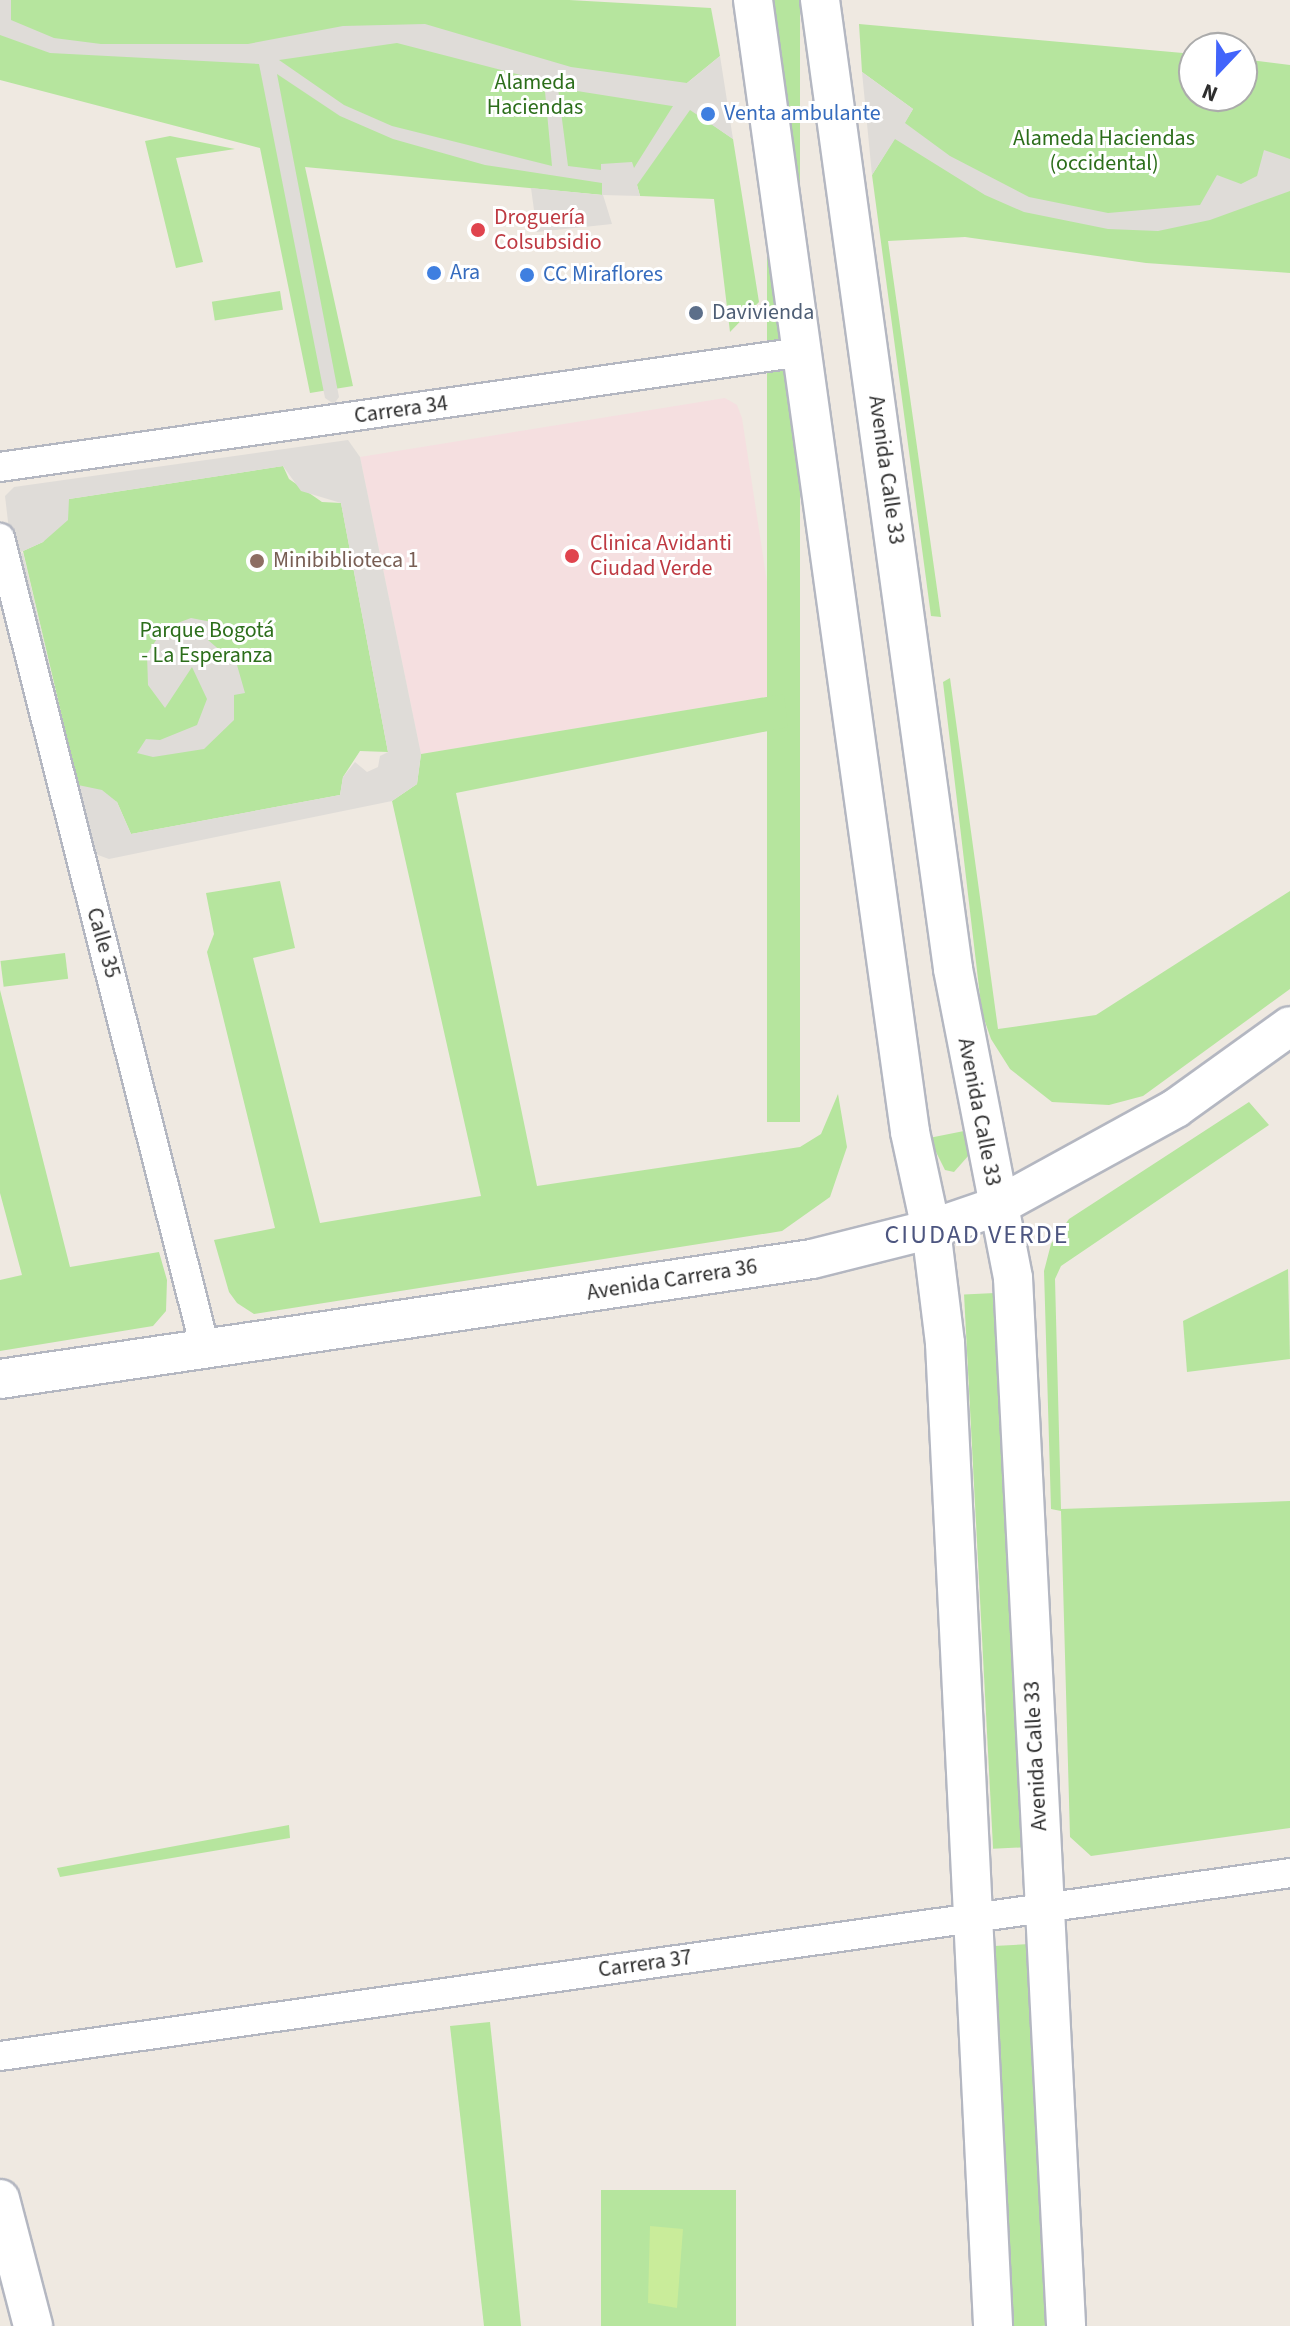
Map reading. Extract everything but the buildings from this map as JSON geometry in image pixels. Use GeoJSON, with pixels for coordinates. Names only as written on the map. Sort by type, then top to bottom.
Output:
{"type":"FeatureCollection","features":[{"type":"Feature","properties":{"kind":"main road"},"geometry":{"type":"LineString","coordinates":[[753,0],[910,1132],[931,1229],[950,1389],[993,2326]]}},
{"type":"Feature","properties":{"kind":"main road","name":"Avenida Calle 33"},"geometry":{"type":"LineString","coordinates":[[820,0],[953,969],[1013,1278],[1066,2326]]}},
{"type":"Feature","properties":{"kind":"main road","name":"Avenida Carrera 36"},"geometry":{"type":"LineString","coordinates":[[0,1379],[812,1259],[931,1229],[998,1206],[1176,1108],[1290,1026]]}},
{"type":"Feature","properties":{"kind":"main road"},"geometry":{"type":"LineString","coordinates":[[0,2199],[33,2326]]}},
{"type":"Feature","properties":{"kind":"street","name":"Carrera 34"},"geometry":{"type":"LineString","coordinates":[[0,467],[801,352]]}},
{"type":"Feature","properties":{"kind":"street","name":"Calle 35"},"geometry":{"type":"LineString","coordinates":[[0,538],[205,1348]]}},
{"type":"Feature","properties":{"kind":"street","name":"Carrera 37"},"geometry":{"type":"LineString","coordinates":[[0,2056],[1290,1873]]}},
{"type":"Feature","properties":{"kind":"shaded area"},"geometry":{"type":"Polygon","coordinates":[[[0,0],[11,0],[11,20],[54,38],[101,44],[248,44],[343,26],[425,24],[571,67],[687,83],[720,56],[733,139],[690,110],[637,185],[640,196],[603,195],[612,224],[537,232],[531,188],[602,195],[602,183],[485,165],[393,139],[340,116],[277,74],[339,397],[334,404],[325,398],[259,64],[50,53],[0,35],[0,0]],[[397,43],[279,60],[344,105],[392,126],[552,166],[544,81],[397,43]],[[558,88],[568,166],[601,170],[601,164],[632,162],[634,168],[673,106],[672,106],[558,88]]]}},
{"type":"Feature","properties":{"kind":"shaded area"},"geometry":{"type":"Polygon","coordinates":[[[862,72],[913,109],[905,123],[950,156],[1029,197],[1108,213],[1200,205],[1217,175],[1241,184],[1257,176],[1264,150],[1290,159],[1290,191],[1210,220],[1158,231],[1108,229],[1024,212],[985,195],[895,139],[872,175],[862,72]]]}},
{"type":"Feature","properties":{"kind":"shaded area","name":"Clinica Avidanti Ciudad Verde"},"geometry":{"type":"Polygon","coordinates":[[[725,398],[737,405],[742,418],[784,694],[421,754],[360,457],[725,398]]]}},
{"type":"Feature","properties":{"kind":"shaded area"},"geometry":{"type":"Polygon","coordinates":[[[348,440],[360,457],[421,754],[417,784],[392,801],[109,859],[98,855],[92,849],[12,557],[23,553],[78,785],[102,790],[117,802],[131,834],[340,795],[343,777],[355,762],[367,772],[378,767],[380,756],[388,752],[341,503],[301,491],[283,466],[69,499],[68,520],[43,542],[12,556],[5,496],[14,487],[348,440]]]}},
{"type":"Feature","properties":{"kind":"shaded area"},"geometry":{"type":"Polygon","coordinates":[[[191,618],[217,623],[208,640],[237,665],[245,693],[234,695],[234,720],[204,749],[153,757],[137,753],[146,739],[160,740],[197,725],[207,699],[192,667],[165,708],[148,685],[147,654],[164,628],[191,618]]]}},
{"type":"Feature","properties":{"kind":"green space","name":"Alameda Haciendas"},"geometry":{"type":"Polygon","coordinates":[[[10,0],[569,0],[711,8],[720,56],[687,83],[690,109],[733,139],[759,302],[730,332],[714,199],[640,196],[637,185],[603,195],[305,167],[353,386],[310,393],[260,148],[0,80],[0,35],[10,0]]]}},
{"type":"Feature","properties":{"kind":"green space"},"geometry":{"type":"Polygon","coordinates":[[[767,0],[800,0],[800,1122],[767,1122],[767,0]]]}},
{"type":"Feature","properties":{"kind":"green space","name":"Alameda Haciendas (occidental)"},"geometry":{"type":"Polygon","coordinates":[[[859,24],[1178,53],[1178,112],[1258,112],[1258,61],[1290,65],[1290,273],[1146,263],[965,237],[888,241],[941,617],[931,616],[872,175],[913,109],[862,72],[859,24]]]}},
{"type":"Feature","properties":{"kind":"green space"},"geometry":{"type":"Polygon","coordinates":[[[170,136],[235,149],[176,158],[203,262],[176,268],[145,141],[170,136]]]}},
{"type":"Feature","properties":{"kind":"green space"},"geometry":{"type":"Polygon","coordinates":[[[280,291],[283,310],[215,321],[212,302],[280,291]]]}},
{"type":"Feature","properties":{"kind":"green space","name":"Parque Bogotá - La Esperanza"},"geometry":{"type":"Polygon","coordinates":[[[283,466],[289,479],[322,502],[341,503],[388,752],[360,751],[343,777],[340,795],[131,834],[117,802],[78,785],[23,551],[43,542],[69,499],[283,466]]]}},
{"type":"Feature","properties":{"kind":"green space"},"geometry":{"type":"Polygon","coordinates":[[[950,678],[998,1029],[1096,1015],[1290,891],[1290,989],[1143,1096],[1109,1105],[1052,1102],[1010,1069],[991,1039],[982,1013],[943,682],[950,678]]]}},
{"type":"Feature","properties":{"kind":"green space"},"geometry":{"type":"Polygon","coordinates":[[[784,694],[788,727],[456,793],[537,1186],[800,1147],[821,1134],[838,1094],[847,1147],[830,1197],[782,1231],[254,1314],[237,1303],[229,1292],[214,1240],[275,1228],[207,952],[214,934],[206,893],[280,881],[295,948],[253,958],[320,1223],[481,1196],[392,801],[417,784],[421,754],[784,694]]]}},
{"type":"Feature","properties":{"kind":"green space"},"geometry":{"type":"Polygon","coordinates":[[[65,953],[68,979],[4,987],[0,961],[65,953]]]}},
{"type":"Feature","properties":{"kind":"green space"},"geometry":{"type":"Polygon","coordinates":[[[0,990],[70,1267],[159,1252],[167,1280],[166,1311],[153,1326],[0,1351],[0,1280],[22,1275],[0,1193],[0,990]]]}},
{"type":"Feature","properties":{"kind":"green space"},"geometry":{"type":"Polygon","coordinates":[[[1249,1102],[1269,1125],[1061,1266],[1055,1279],[1061,1509],[1290,1501],[1290,1828],[1091,1856],[1070,1837],[1061,1511],[1051,1509],[1044,1271],[1051,1244],[1069,1219],[1249,1102]]]}},
{"type":"Feature","properties":{"kind":"green space"},"geometry":{"type":"Polygon","coordinates":[[[964,1131],[969,1155],[954,1172],[945,1170],[929,1138],[964,1131]]]}},
{"type":"Feature","properties":{"kind":"green space"},"geometry":{"type":"Polygon","coordinates":[[[1288,1269],[1290,1359],[1187,1372],[1183,1321],[1288,1269]]]}},
{"type":"Feature","properties":{"kind":"green space"},"geometry":{"type":"Polygon","coordinates":[[[995,1293],[1024,1847],[993,1849],[964,1295],[995,1293]]]}},
{"type":"Feature","properties":{"kind":"green space"},"geometry":{"type":"Polygon","coordinates":[[[289,1825],[290,1838],[60,1877],[57,1868],[289,1825]]]}},
{"type":"Feature","properties":{"kind":"green space"},"geometry":{"type":"Polygon","coordinates":[[[1030,1944],[1050,2325],[1009,2326],[989,1946],[1030,1944]]]}},
{"type":"Feature","properties":{"kind":"green space"},"geometry":{"type":"Polygon","coordinates":[[[490,2022],[521,2326],[484,2326],[450,2026],[490,2022]]]}},
{"type":"Feature","properties":{"kind":"green space"},"geometry":{"type":"Polygon","coordinates":[[[601,2190],[736,2190],[736,2326],[601,2326],[601,2190]]]}},
{"type":"Feature","properties":{"kind":"green space"},"geometry":{"type":"Polygon","coordinates":[[[650,2226],[683,2229],[677,2308],[648,2303],[650,2226]]]}},
{"type":"Feature","properties":{"kind":"place","name":"Venta ambulante"},"geometry":{"type":"Point","coordinates":[708,114]}},
{"type":"Feature","properties":{"kind":"place","name":"Droguería Colsubsidio"},"geometry":{"type":"Point","coordinates":[478,230]}},
{"type":"Feature","properties":{"kind":"place","name":"Ara"},"geometry":{"type":"Point","coordinates":[434,273]}},
{"type":"Feature","properties":{"kind":"place","name":"CC Miraflores"},"geometry":{"type":"Point","coordinates":[527,275]}},
{"type":"Feature","properties":{"kind":"place","name":"Davivienda"},"geometry":{"type":"Point","coordinates":[696,313]}},
{"type":"Feature","properties":{"kind":"place","name":"Clinica Avidanti Ciudad Verde"},"geometry":{"type":"Point","coordinates":[572,556]}},
{"type":"Feature","properties":{"kind":"place","name":"Minibiblioteca 1"},"geometry":{"type":"Point","coordinates":[257,561]}},
{"type":"Feature","properties":{"kind":"district","name":"CIUDAD VERDE"},"geometry":{"type":"Point","coordinates":[977,1235]}}]}
